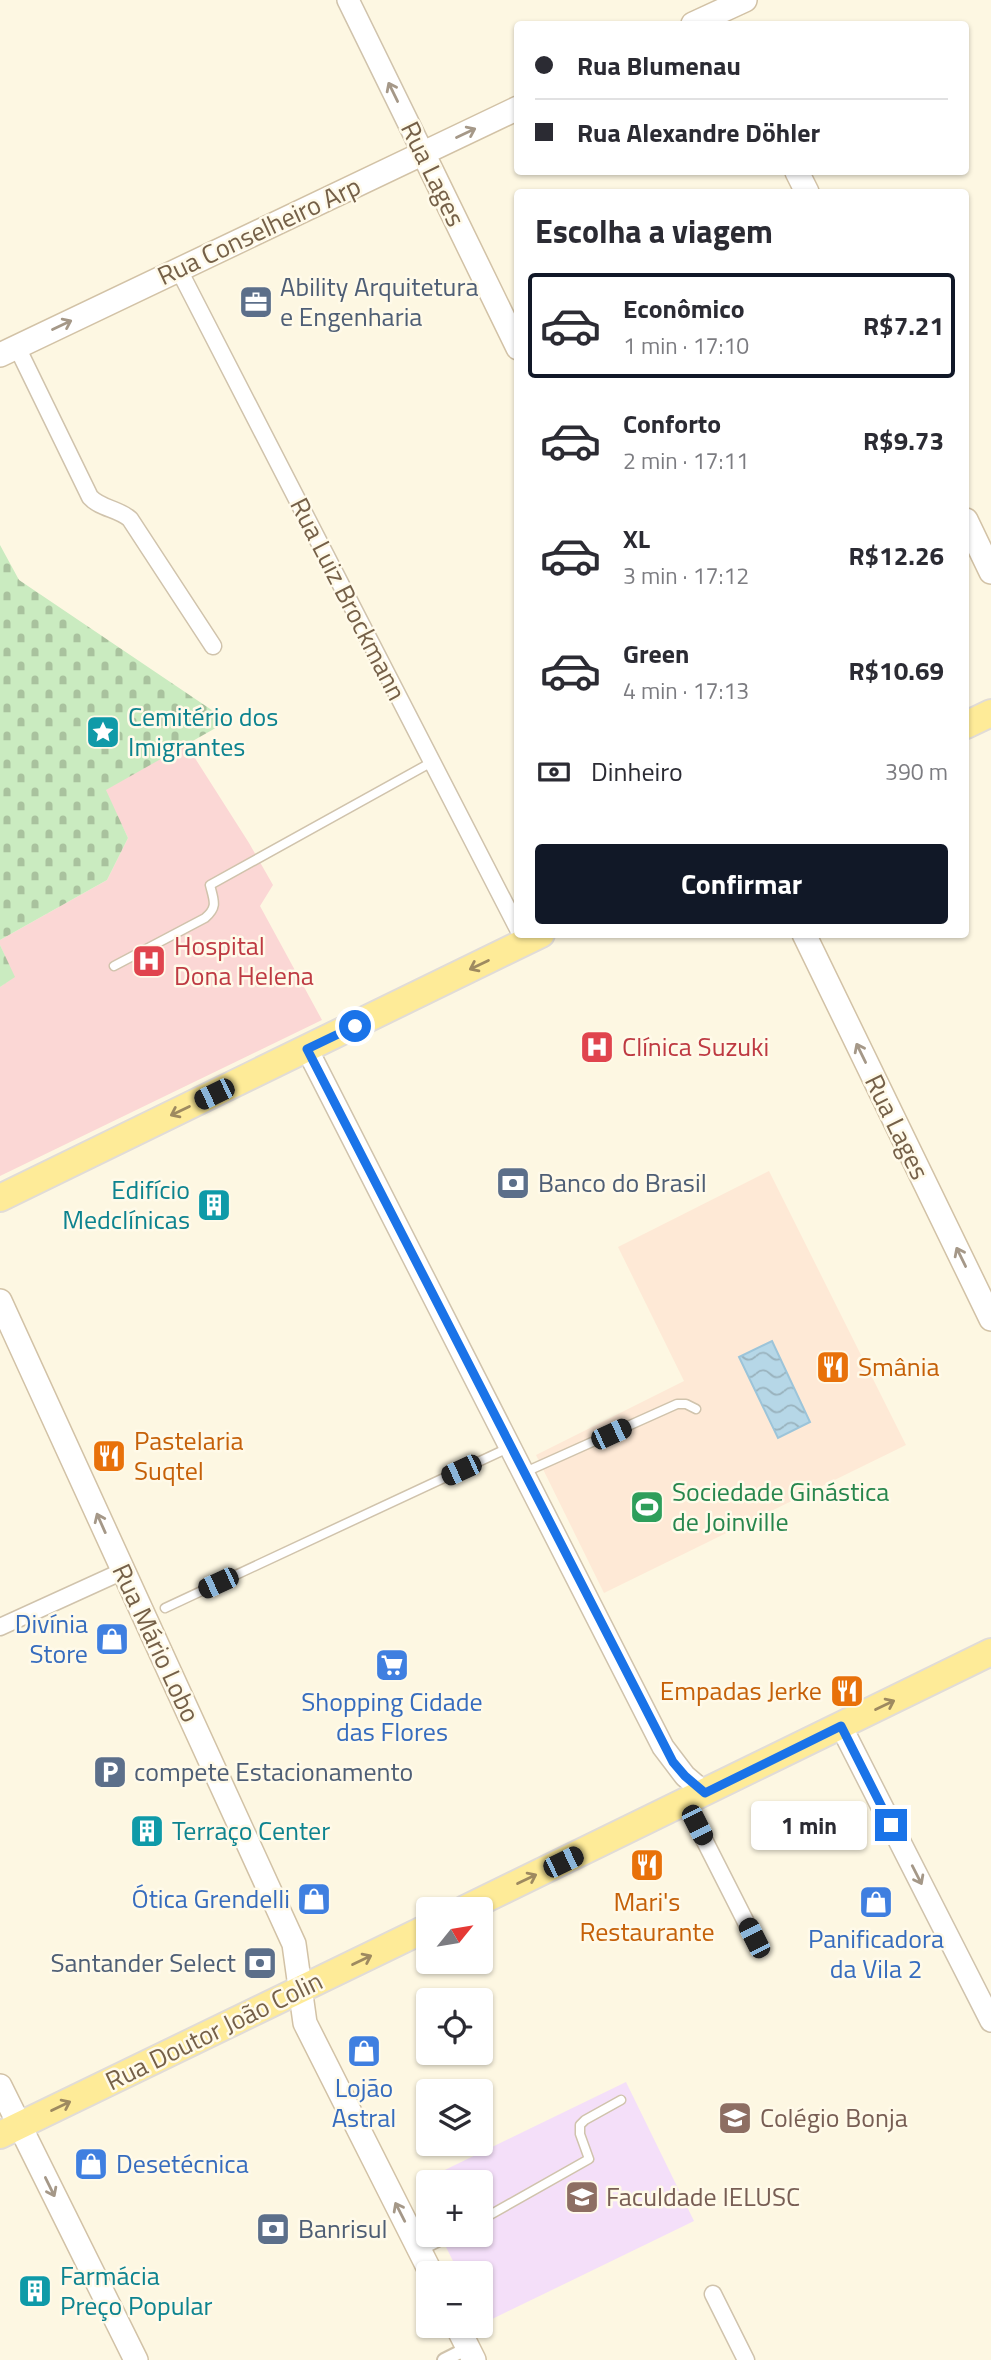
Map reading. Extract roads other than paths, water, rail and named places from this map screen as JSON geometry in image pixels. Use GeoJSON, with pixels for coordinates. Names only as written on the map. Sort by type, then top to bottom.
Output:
{"type":"FeatureCollection","features":[{"type":"Feature","properties":{"kind":"main road"},"geometry":{"type":"LineString","coordinates":[[700,21],[745,0]]}},
{"type":"Feature","properties":{"kind":"main road","name":"Rua Conselheiro Arp"},"geometry":{"type":"LineString","coordinates":[[8,351],[514,110]]}},
{"type":"Feature","properties":{"kind":"main road","name":"Rua Lages"},"geometry":{"type":"LineString","coordinates":[[423,153],[514,340]]}},
{"type":"Feature","properties":{"kind":"main road"},"geometry":{"type":"LineString","coordinates":[[969,526],[991,572]]}},
{"type":"Feature","properties":{"kind":"main road"},"geometry":{"type":"LineString","coordinates":[[969,724],[991,713]]}},
{"type":"Feature","properties":{"kind":"main road"},"geometry":{"type":"LineString","coordinates":[[0,1198],[307,1049],[520,938]]}},
{"type":"Feature","properties":{"kind":"main road","name":"Rua Lages"},"geometry":{"type":"LineString","coordinates":[[806,938],[991,1319]]}},
{"type":"Feature","properties":{"kind":"main road","name":"Rua Mário Lobo"},"geometry":{"type":"LineString","coordinates":[[0,1301],[294,1944],[305,2023],[425,2261]]}},
{"type":"Feature","properties":{"kind":"main road"},"geometry":{"type":"LineString","coordinates":[[490,1897],[991,1652]]}},
{"type":"Feature","properties":{"kind":"main road","name":"Rua Doutor João Colin"},"geometry":{"type":"LineString","coordinates":[[10,2131],[416,1933]]}},
{"type":"Feature","properties":{"kind":"main road"},"geometry":{"type":"LineString","coordinates":[[0,2086],[10,2131],[136,2360]]}},
{"type":"Feature","properties":{"kind":"main road"},"geometry":{"type":"LineString","coordinates":[[463,2338],[471,2354]]}},
{"type":"Feature","properties":{"kind":"street","name":"Rua Lages"},"geometry":{"type":"LineString","coordinates":[[348,0],[423,153]]}},
{"type":"Feature","properties":{"kind":"street","name":"Rua Luiz Brockmann"},"geometry":{"type":"LineString","coordinates":[[178,270],[432,762],[514,913]]}},
{"type":"Feature","properties":{"kind":"street"},"geometry":{"type":"LineString","coordinates":[[8,351],[90,496],[101,506],[123,513],[130,519],[213,646]]}},
{"type":"Feature","properties":{"kind":"street"},"geometry":{"type":"LineString","coordinates":[[307,1049],[663,1747],[685,1776],[754,1938]]}},
{"type":"Feature","properties":{"kind":"street"},"geometry":{"type":"LineString","coordinates":[[0,1627],[123,1571]]}},
{"type":"Feature","properties":{"kind":"street"},"geometry":{"type":"LineString","coordinates":[[841,1726],[991,2021]]}},
{"type":"Feature","properties":{"kind":"street"},"geometry":{"type":"LineString","coordinates":[[713,2294],[746,2360]]}},
{"type":"Feature","properties":{"kind":"street"},"geometry":{"type":"LineString","coordinates":[[444,2360],[471,2354]]}},
{"type":"Feature","properties":{"kind":"lane"},"geometry":{"type":"LineString","coordinates":[[114,966],[205,918],[213,911],[215,904],[211,885],[432,762]]}},
{"type":"Feature","properties":{"kind":"lane"},"geometry":{"type":"LineString","coordinates":[[523,1473],[677,1404],[686,1404],[696,1409]]}},
{"type":"Feature","properties":{"kind":"lane"},"geometry":{"type":"LineString","coordinates":[[165,1608],[510,1447]]}},
{"type":"Feature","properties":{"kind":"lane"},"geometry":{"type":"LineString","coordinates":[[493,2213],[589,2159],[580,2134],[580,2125],[621,2100]]}},
{"type":"Feature","properties":{"kind":"lane"},"geometry":{"type":"LineString","coordinates":[[420,2252],[430,2247]]}},
{"type":"Feature","properties":{"kind":"water"},"geometry":{"type":"Polygon","coordinates":[[[772,1341],[810,1422],[778,1438],[739,1357],[772,1341]]]}},
{"type":"Feature","properties":{"kind":"place","name":"Ability Arquitetura e Engenharia"},"geometry":{"type":"Point","coordinates":[256,302]}},
{"type":"Feature","properties":{"kind":"place","name":"Cemitério dos Imigrantes"},"geometry":{"type":"Point","coordinates":[103,732]}},
{"type":"Feature","properties":{"kind":"place","name":"Hospital Dona Helena"},"geometry":{"type":"Point","coordinates":[149,961]}},
{"type":"Feature","properties":{"kind":"place","name":"Clínica Suzuki"},"geometry":{"type":"Point","coordinates":[597,1047]}},
{"type":"Feature","properties":{"kind":"place","name":"Banco do Brasil"},"geometry":{"type":"Point","coordinates":[513,1183]}},
{"type":"Feature","properties":{"kind":"place","name":"Edifício Medclínicas"},"geometry":{"type":"Point","coordinates":[214,1205]}},
{"type":"Feature","properties":{"kind":"place","name":"Smânia"},"geometry":{"type":"Point","coordinates":[833,1367]}},
{"type":"Feature","properties":{"kind":"place","name":"Pastelaria Suqtel"},"geometry":{"type":"Point","coordinates":[109,1456]}},
{"type":"Feature","properties":{"kind":"place","name":"Sociedade Ginástica de Joinville"},"geometry":{"type":"Point","coordinates":[647,1507]}},
{"type":"Feature","properties":{"kind":"place","name":"Divínia Store"},"geometry":{"type":"Point","coordinates":[112,1639]}},
{"type":"Feature","properties":{"kind":"place","name":"Shopping Cidade das Flores"},"geometry":{"type":"Point","coordinates":[392,1665]}},
{"type":"Feature","properties":{"kind":"place","name":"Empadas Jerke"},"geometry":{"type":"Point","coordinates":[847,1691]}},
{"type":"Feature","properties":{"kind":"place","name":"compete Estacionamento"},"geometry":{"type":"Point","coordinates":[110,1772]}},
{"type":"Feature","properties":{"kind":"place","name":"Terraço Center"},"geometry":{"type":"Point","coordinates":[147,1831]}},
{"type":"Feature","properties":{"kind":"place","name":"Mari's Restaurante"},"geometry":{"type":"Point","coordinates":[647,1865]}},
{"type":"Feature","properties":{"kind":"place","name":"Ótica Grendelli"},"geometry":{"type":"Point","coordinates":[314,1899]}},
{"type":"Feature","properties":{"kind":"place","name":"Panificadora da Vila 2"},"geometry":{"type":"Point","coordinates":[876,1902]}},
{"type":"Feature","properties":{"kind":"place","name":"Santander Select"},"geometry":{"type":"Point","coordinates":[260,1963]}},
{"type":"Feature","properties":{"kind":"place","name":"Lojão Astral"},"geometry":{"type":"Point","coordinates":[364,2051]}},
{"type":"Feature","properties":{"kind":"place","name":"Colégio Bonja"},"geometry":{"type":"Point","coordinates":[735,2118]}},
{"type":"Feature","properties":{"kind":"place","name":"Desetécnica"},"geometry":{"type":"Point","coordinates":[91,2164]}},
{"type":"Feature","properties":{"kind":"place","name":"Faculdade IELUSC"},"geometry":{"type":"Point","coordinates":[582,2197]}},
{"type":"Feature","properties":{"kind":"place","name":"Banrisul"},"geometry":{"type":"Point","coordinates":[273,2229]}},
{"type":"Feature","properties":{"kind":"place","name":"Farmácia Preço Popular"},"geometry":{"type":"Point","coordinates":[35,2291]}}]}
